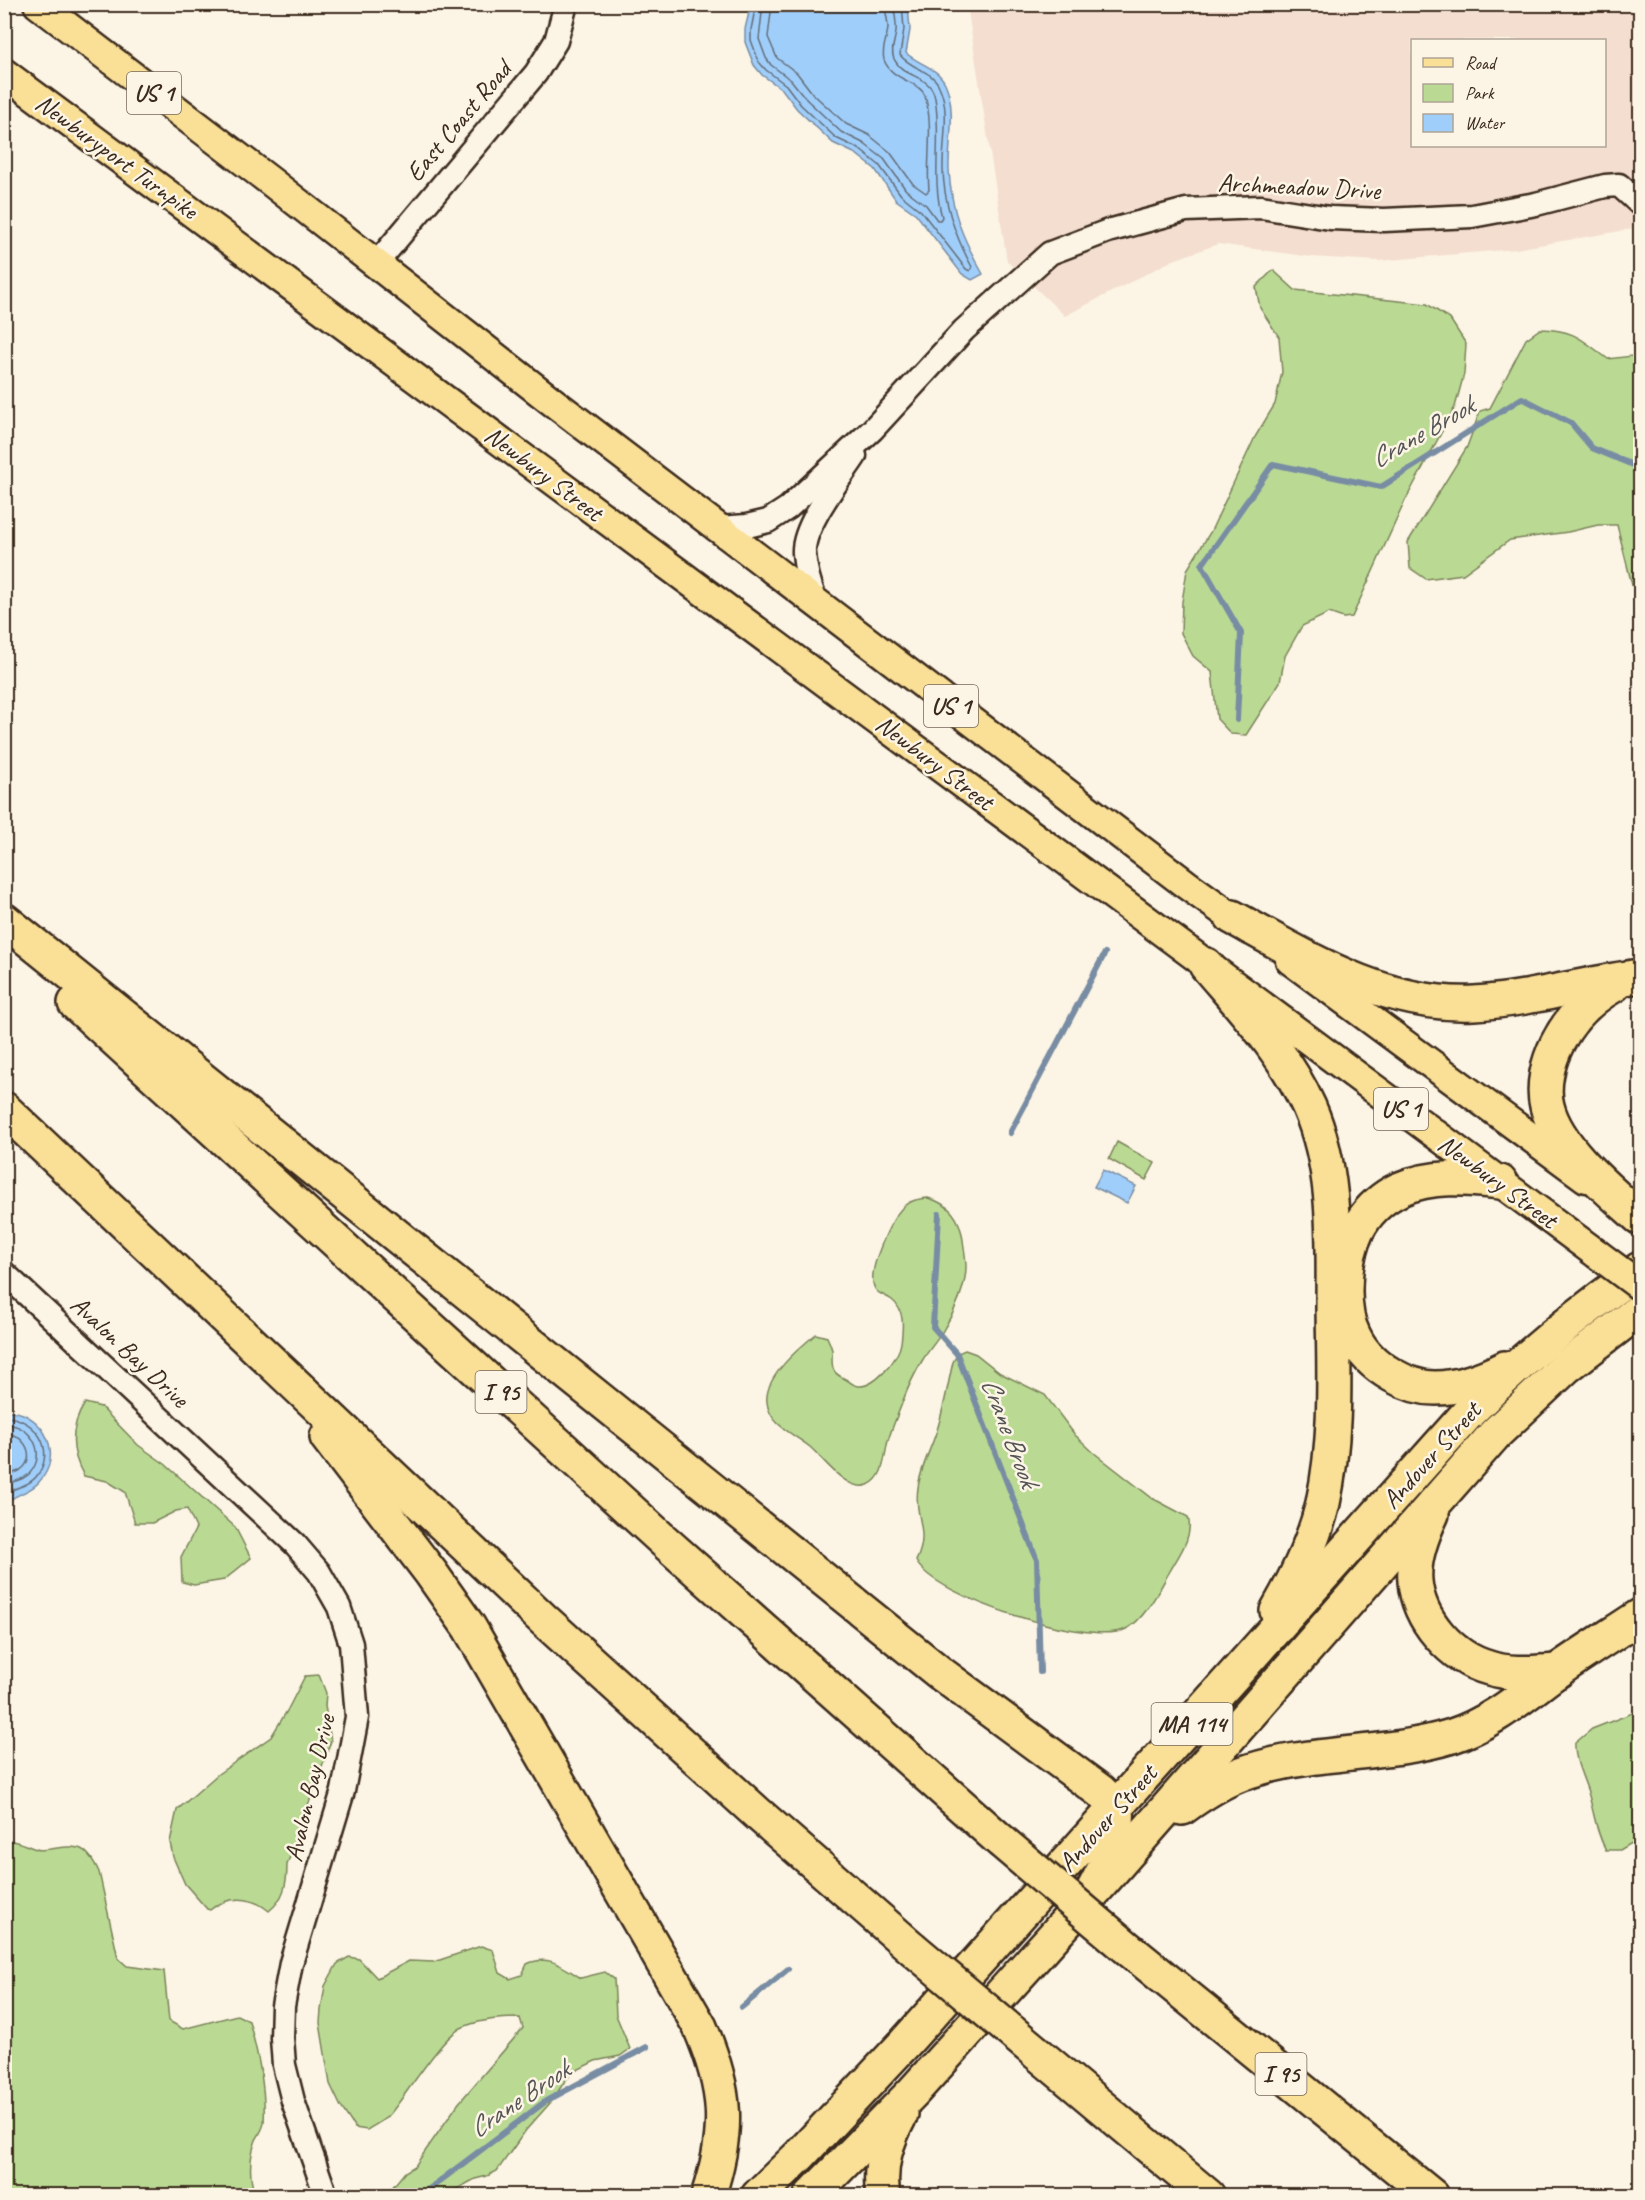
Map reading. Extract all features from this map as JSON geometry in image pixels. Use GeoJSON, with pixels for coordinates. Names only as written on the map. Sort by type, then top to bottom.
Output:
{"type":"FeatureCollection","features":[{"type":"Feature","properties":{"kind":"highway"},"geometry":{"type":"LineString","coordinates":[[1232,917],[1377,989],[1411,998],[1473,1003],[1513,999],[1633,977]]}},
{"type":"Feature","properties":{"kind":"highway"},"geometry":{"type":"LineString","coordinates":[[4,921],[940,1673],[1080,1775],[1117,1807],[1119,1823],[1115,1843],[1107,1866],[1090,1896]]}},
{"type":"Feature","properties":{"kind":"highway","name":"I 95"},"geometry":{"type":"LineString","coordinates":[[4,938],[656,1534],[1001,1841],[1131,1952],[1432,2196]]}},
{"type":"Feature","properties":{"kind":"highway"},"geometry":{"type":"LineString","coordinates":[[1206,965],[1257,1024],[1296,1081],[1310,1110],[1321,1146],[1333,1218],[1335,1401],[1333,1442],[1322,1506],[1312,1536],[1284,1598],[1264,1633],[1230,1681]]}},
{"type":"Feature","properties":{"kind":"highway"},"geometry":{"type":"LineString","coordinates":[[1633,977],[1600,993],[1581,1009],[1564,1030],[1551,1056],[1546,1080],[1547,1106],[1558,1130],[1600,1183],[1641,1219]]}},
{"type":"Feature","properties":{"kind":"highway"},"geometry":{"type":"LineString","coordinates":[[4,1109],[543,1619],[757,1813],[1036,2054],[1208,2196]]}},
{"type":"Feature","properties":{"kind":"highway"},"geometry":{"type":"LineString","coordinates":[[1500,1182],[1464,1179],[1426,1181],[1398,1190],[1371,1210],[1357,1231],[1347,1258],[1345,1296],[1350,1326],[1363,1352],[1383,1370],[1409,1383],[1433,1388],[1456,1386],[1480,1380],[1506,1368],[1546,1341]]}},
{"type":"Feature","properties":{"kind":"highway","name":"Andover Street"},"geometry":{"type":"LineString","coordinates":[[758,2196],[905,2043],[1470,1411],[1506,1375],[1546,1341],[1641,1269]]}},
{"type":"Feature","properties":{"kind":"highway","name":"Andover Street"},"geometry":{"type":"LineString","coordinates":[[812,2195],[913,2092],[1136,1845],[1496,1433],[1566,1367],[1641,1310]]}},
{"type":"Feature","properties":{"kind":"highway"},"geometry":{"type":"LineString","coordinates":[[264,1354],[431,1573],[469,1627],[700,2027],[712,2054],[723,2110],[722,2140],[717,2170],[708,2196]]}},
{"type":"Feature","properties":{"kind":"highway"},"geometry":{"type":"LineString","coordinates":[[1441,1494],[1417,1556],[1415,1582],[1422,1605],[1433,1627],[1450,1647],[1472,1663],[1491,1669],[1515,1672],[1558,1671]]}},
{"type":"Feature","properties":{"kind":"highway"},"geometry":{"type":"LineString","coordinates":[[1136,1845],[1204,1792],[1240,1774],[1298,1760],[1400,1748],[1475,1727],[1641,1616]]}},
{"type":"Feature","properties":{"kind":"highway"},"geometry":{"type":"LineString","coordinates":[[883,2196],[881,2184],[883,2156],[895,2126],[913,2092]]}},
{"type":"Feature","properties":{"kind":"highway"},"geometry":{"type":"LineString","coordinates":[[812,2195],[814,2172],[837,2116]]}},
{"type":"Feature","properties":{"kind":"main road","name":"Newbury Street"},"geometry":{"type":"LineString","coordinates":[[38,4],[1170,872],[1641,1219]]}},
{"type":"Feature","properties":{"kind":"main road","name":"Newburyport Turnpike"},"geometry":{"type":"LineString","coordinates":[[4,73],[229,239]]}},
{"type":"Feature","properties":{"kind":"main road","name":"Newbury Street"},"geometry":{"type":"LineString","coordinates":[[229,239],[1641,1286]]}},
{"type":"Feature","properties":{"kind":"street","name":"East Coast Road"},"geometry":{"type":"LineString","coordinates":[[376,264],[536,73],[556,41],[566,4]]}},
{"type":"Feature","properties":{"kind":"street","name":"Archmeadow Drive"},"geometry":{"type":"LineString","coordinates":[[719,528],[768,521],[788,508],[872,429],[964,330],[1050,252],[1108,231],[1186,210],[1261,207],[1330,218],[1384,220],[1472,216],[1536,204],[1605,186],[1619,185],[1641,204]]}},
{"type":"Feature","properties":{"kind":"street","name":"Archmeadow Drive"},"geometry":{"type":"LineString","coordinates":[[816,602],[808,579],[803,551],[810,524],[872,429]]}},
{"type":"Feature","properties":{"kind":"street","name":"Avalon Bay Drive"},"geometry":{"type":"LineString","coordinates":[[4,1274],[295,1544],[319,1572],[339,1607],[351,1644],[357,1717],[343,1791],[291,1964],[283,2006],[282,2038],[284,2065],[293,2101],[326,2196]]}},
{"type":"Feature","properties":{"kind":"shaded area"},"geometry":{"type":"Polygon","coordinates":[[[967,5],[1640,5],[1640,231],[1638,228],[1516,249],[1378,261],[1312,257],[1218,244],[1171,261],[1065,316],[1007,261],[967,5]]]}},
{"type":"Feature","properties":{"kind":"green space"},"geometry":{"type":"Polygon","coordinates":[[[1273,270],[1295,290],[1427,304],[1450,319],[1466,344],[1464,374],[1455,407],[1405,501],[1352,617],[1343,618],[1329,613],[1302,626],[1285,656],[1280,682],[1246,735],[1231,734],[1217,719],[1212,672],[1193,656],[1181,633],[1182,602],[1187,570],[1211,531],[1255,437],[1275,404],[1282,372],[1279,337],[1260,308],[1256,287],[1273,270]]]}},
{"type":"Feature","properties":{"kind":"green space"},"geometry":{"type":"Polygon","coordinates":[[[1540,329],[1562,331],[1577,337],[1608,359],[1640,355],[1640,596],[1633,589],[1617,525],[1598,525],[1568,532],[1510,540],[1463,574],[1426,579],[1410,568],[1408,542],[1467,447],[1480,411],[1490,408],[1526,339],[1540,329]]]}},
{"type":"Feature","properties":{"kind":"green space"},"geometry":{"type":"Polygon","coordinates":[[[1117,1142],[1155,1163],[1146,1180],[1109,1159],[1117,1142]]]}},
{"type":"Feature","properties":{"kind":"green space"},"geometry":{"type":"Polygon","coordinates":[[[928,1198],[948,1208],[959,1225],[966,1260],[964,1282],[949,1321],[922,1361],[908,1388],[890,1436],[881,1472],[874,1482],[868,1485],[852,1484],[836,1473],[810,1447],[777,1423],[769,1410],[768,1392],[771,1383],[784,1364],[816,1334],[827,1337],[832,1350],[833,1370],[854,1385],[865,1385],[872,1382],[891,1364],[902,1337],[902,1320],[896,1304],[874,1287],[875,1266],[882,1244],[898,1213],[909,1203],[928,1198]]]}},
{"type":"Feature","properties":{"kind":"green space"},"geometry":{"type":"Polygon","coordinates":[[[965,1350],[976,1354],[1000,1373],[1045,1395],[1075,1435],[1093,1452],[1152,1498],[1188,1517],[1189,1531],[1181,1552],[1146,1611],[1133,1625],[1107,1633],[1081,1631],[1048,1625],[1014,1615],[951,1589],[929,1575],[916,1561],[922,1541],[917,1498],[919,1481],[935,1437],[953,1362],[958,1353],[965,1350]]]}},
{"type":"Feature","properties":{"kind":"green space"},"geometry":{"type":"Polygon","coordinates":[[[85,1403],[101,1407],[138,1445],[165,1464],[235,1527],[251,1558],[224,1580],[194,1585],[182,1582],[181,1557],[196,1528],[187,1509],[176,1511],[152,1523],[135,1523],[125,1492],[107,1481],[84,1476],[74,1449],[74,1430],[85,1403]]]}},
{"type":"Feature","properties":{"kind":"green space"},"geometry":{"type":"Polygon","coordinates":[[[319,1675],[326,1693],[325,1706],[331,1741],[287,1865],[285,1885],[281,1896],[269,1911],[255,1902],[240,1899],[224,1902],[210,1910],[207,1909],[185,1884],[173,1857],[170,1842],[177,1810],[218,1774],[271,1737],[305,1676],[319,1675]]]}},
{"type":"Feature","properties":{"kind":"green space"},"geometry":{"type":"Polygon","coordinates":[[[1640,1710],[1640,1838],[1620,1850],[1606,1850],[1597,1829],[1588,1792],[1577,1762],[1575,1743],[1592,1729],[1640,1710]]]}},
{"type":"Feature","properties":{"kind":"green space"},"geometry":{"type":"Polygon","coordinates":[[[5,1840],[39,1850],[74,1847],[85,1851],[90,1856],[99,1872],[118,1958],[127,1966],[164,1971],[169,2021],[183,2029],[237,2015],[249,2021],[261,2072],[264,2097],[263,2125],[256,2140],[251,2161],[255,2195],[5,2195],[5,1840]]]}},
{"type":"Feature","properties":{"kind":"green space"},"geometry":{"type":"Polygon","coordinates":[[[481,1946],[493,1950],[500,1973],[510,1979],[522,1975],[527,1964],[542,1960],[555,1963],[581,1978],[605,1972],[614,1979],[616,2015],[630,2049],[620,2056],[595,2061],[573,2072],[526,2130],[497,2171],[475,2179],[446,2195],[386,2195],[405,2172],[415,2166],[458,2104],[523,2028],[520,2018],[505,2018],[461,2028],[434,2055],[388,2116],[367,2130],[355,2128],[330,2084],[320,2023],[325,1986],[337,1964],[349,1957],[359,1959],[377,1978],[409,1961],[434,1962],[481,1946]]]}},
{"type":"Feature","properties":{"kind":"water"},"geometry":{"type":"Polygon","coordinates":[[[751,4],[908,5],[910,30],[906,53],[937,73],[949,93],[951,115],[949,170],[952,199],[959,225],[983,274],[972,280],[962,274],[916,214],[896,200],[875,169],[856,154],[833,143],[797,109],[782,89],[762,75],[754,65],[745,42],[745,29],[751,4]]]}},
{"type":"Feature","properties":{"kind":"water"},"geometry":{"type":"Polygon","coordinates":[[[1103,1170],[1136,1186],[1127,1203],[1094,1187],[1103,1170]]]}},
{"type":"Feature","properties":{"kind":"water"},"geometry":{"type":"Polygon","coordinates":[[[5,1412],[23,1414],[41,1428],[47,1438],[50,1460],[46,1472],[35,1486],[5,1505],[5,1412]]]}},
{"type":"Feature","properties":{"kind":"waterway","name":"Crane Brook"},"geometry":{"type":"LineString","coordinates":[[1237,720],[1241,633],[1202,565],[1273,464],[1381,487],[1522,398],[1571,423],[1592,448],[1640,468]]}},
{"type":"Feature","properties":{"kind":"waterway","name":"Crane Brook"},"geometry":{"type":"LineString","coordinates":[[1010,1133],[1105,953]]}},
{"type":"Feature","properties":{"kind":"waterway","name":"Crane Brook"},"geometry":{"type":"LineString","coordinates":[[939,1214],[933,1327],[957,1354],[1037,1560],[1040,1672]]}},
{"type":"Feature","properties":{"kind":"waterway","name":"Crane Brook"},"geometry":{"type":"LineString","coordinates":[[742,2007],[788,1969]]}},
{"type":"Feature","properties":{"kind":"waterway","name":"Crane Brook"},"geometry":{"type":"LineString","coordinates":[[420,2196],[546,2101],[647,2047]]}}]}
